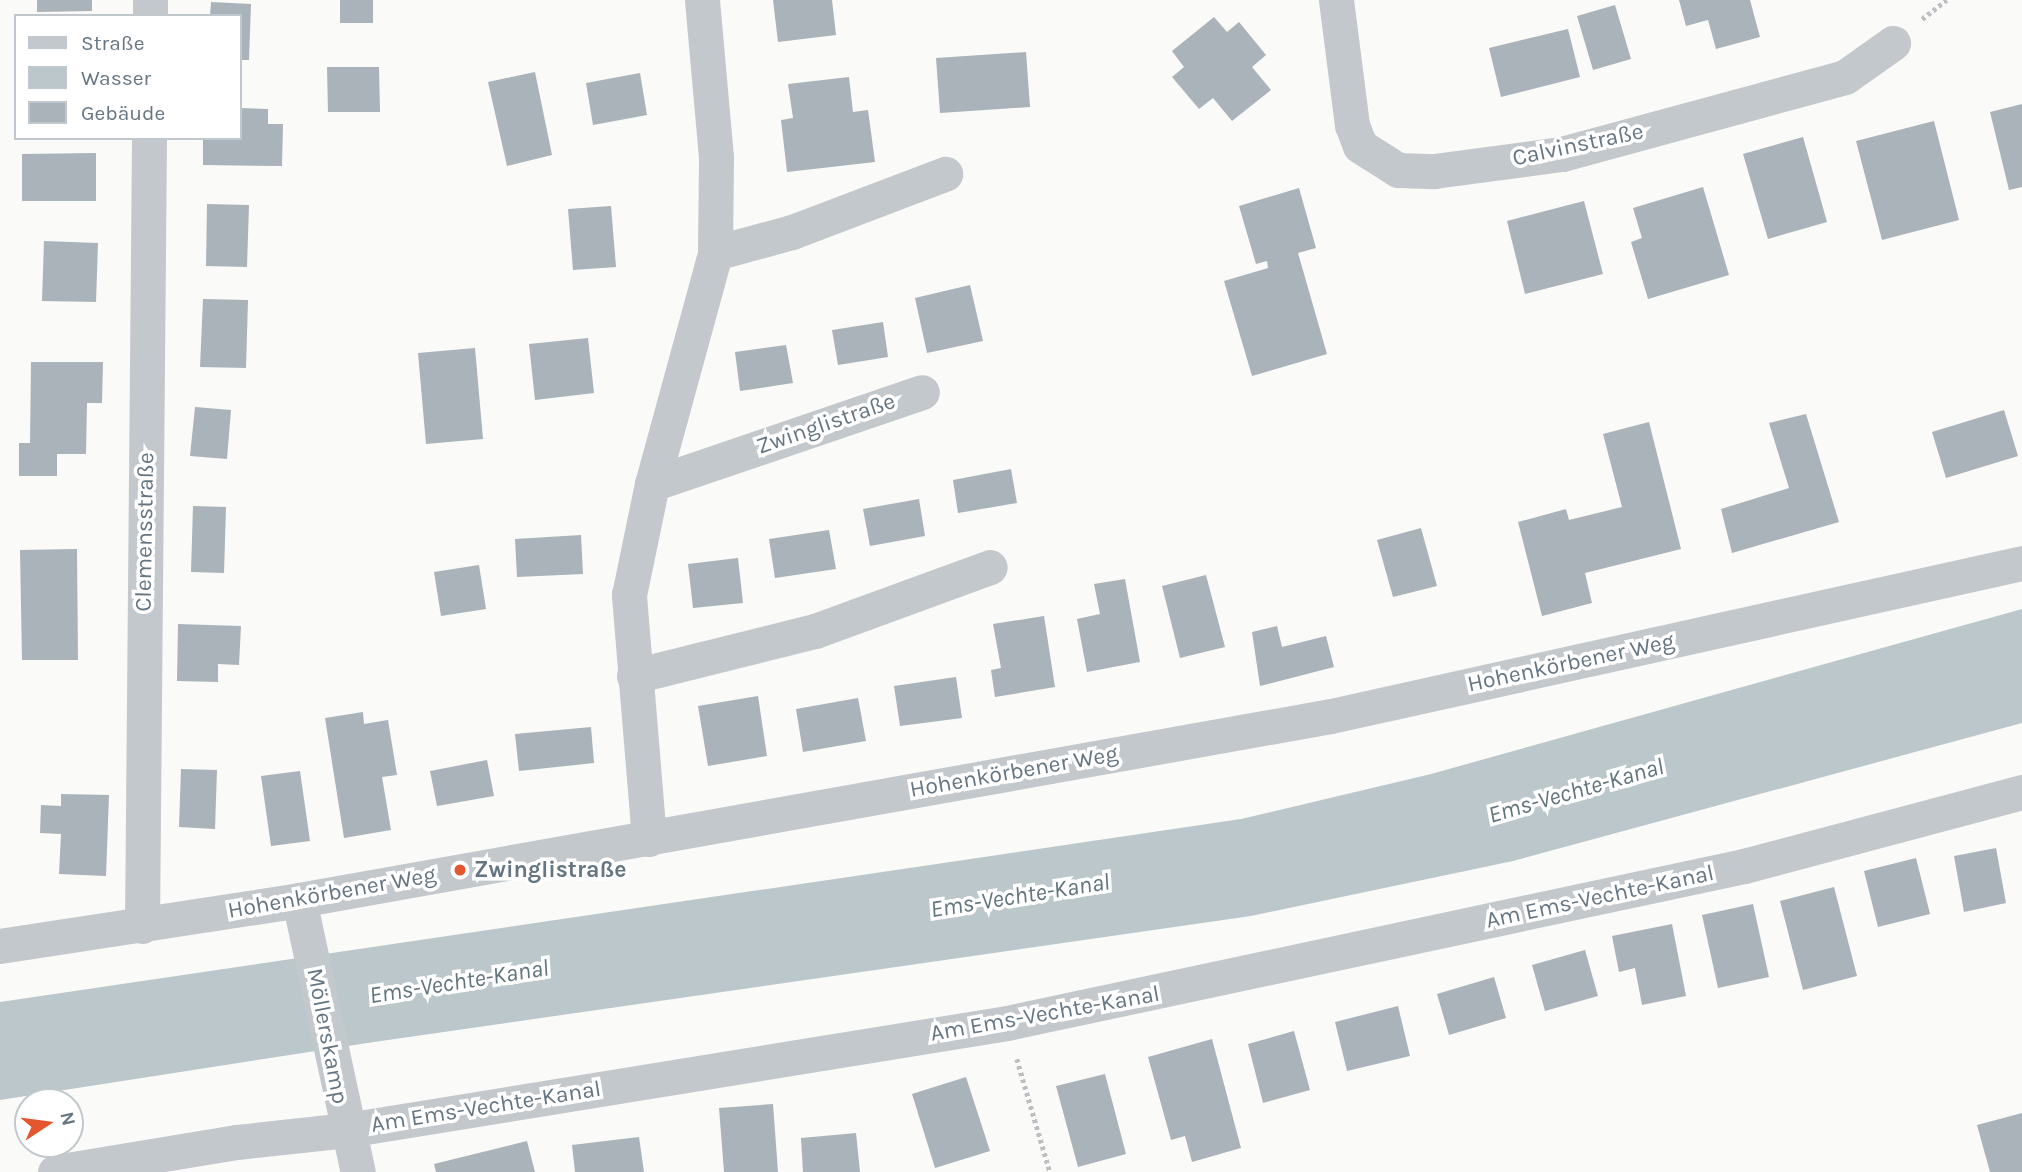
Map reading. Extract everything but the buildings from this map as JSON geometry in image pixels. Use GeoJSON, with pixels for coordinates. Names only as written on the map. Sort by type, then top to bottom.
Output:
{"type":"FeatureCollection","features":[{"type":"Feature","properties":{"kind":"street"},"geometry":{"type":"LineString","coordinates":[[649,839],[629,595],[652,484],[715,253],[716,157],[702,0]]}},
{"type":"Feature","properties":{"kind":"street","name":"Calvinstraße"},"geometry":{"type":"LineString","coordinates":[[1336,0],[1352,125],[1360,146],[1398,170],[1434,171],[1562,154],[1845,77],[1893,43]]}},
{"type":"Feature","properties":{"kind":"street","name":"Clemensstraße"},"geometry":{"type":"LineString","coordinates":[[142,926],[149,140]]}},
{"type":"Feature","properties":{"kind":"street"},"geometry":{"type":"LineString","coordinates":[[715,253],[792,232],[945,174]]}},
{"type":"Feature","properties":{"kind":"street","name":"Zwinglistraße"},"geometry":{"type":"LineString","coordinates":[[652,484],[922,391]]}},
{"type":"Feature","properties":{"kind":"street","name":"Hohenkörbener Weg"},"geometry":{"type":"LineString","coordinates":[[0,946],[299,900],[1331,716],[2022,563]]}},
{"type":"Feature","properties":{"kind":"street"},"geometry":{"type":"LineString","coordinates":[[634,676],[815,631],[990,567]]}},
{"type":"Feature","properties":{"kind":"street","name":"Am Ems-Vechte-Kanal"},"geometry":{"type":"LineString","coordinates":[[55,1172],[237,1142],[347,1130],[1007,1023],[1744,866],[2022,792]]}},
{"type":"Feature","properties":{"kind":"street","name":"Möllerskamp"},"geometry":{"type":"LineString","coordinates":[[299,900],[334,1074],[358,1172]]}},
{"type":"Feature","properties":{"kind":"path"},"geometry":{"type":"LineString","coordinates":[[1007,1023],[1050,1172]]}},
{"type":"Feature","properties":{"kind":"water","name":"Ems-Vechte-Kanal"},"geometry":{"type":"Polygon","coordinates":[[[2022,609],[2022,723],[1513,861],[1251,916],[374,1042],[77,1088],[14,1088],[14,1098],[0,1100],[0,1002],[1241,819],[1431,774],[2022,609]]]}},
{"type":"Feature","properties":{"kind":"place","name":"Zwinglistraße"},"geometry":{"type":"Point","coordinates":[460,870]}}]}
